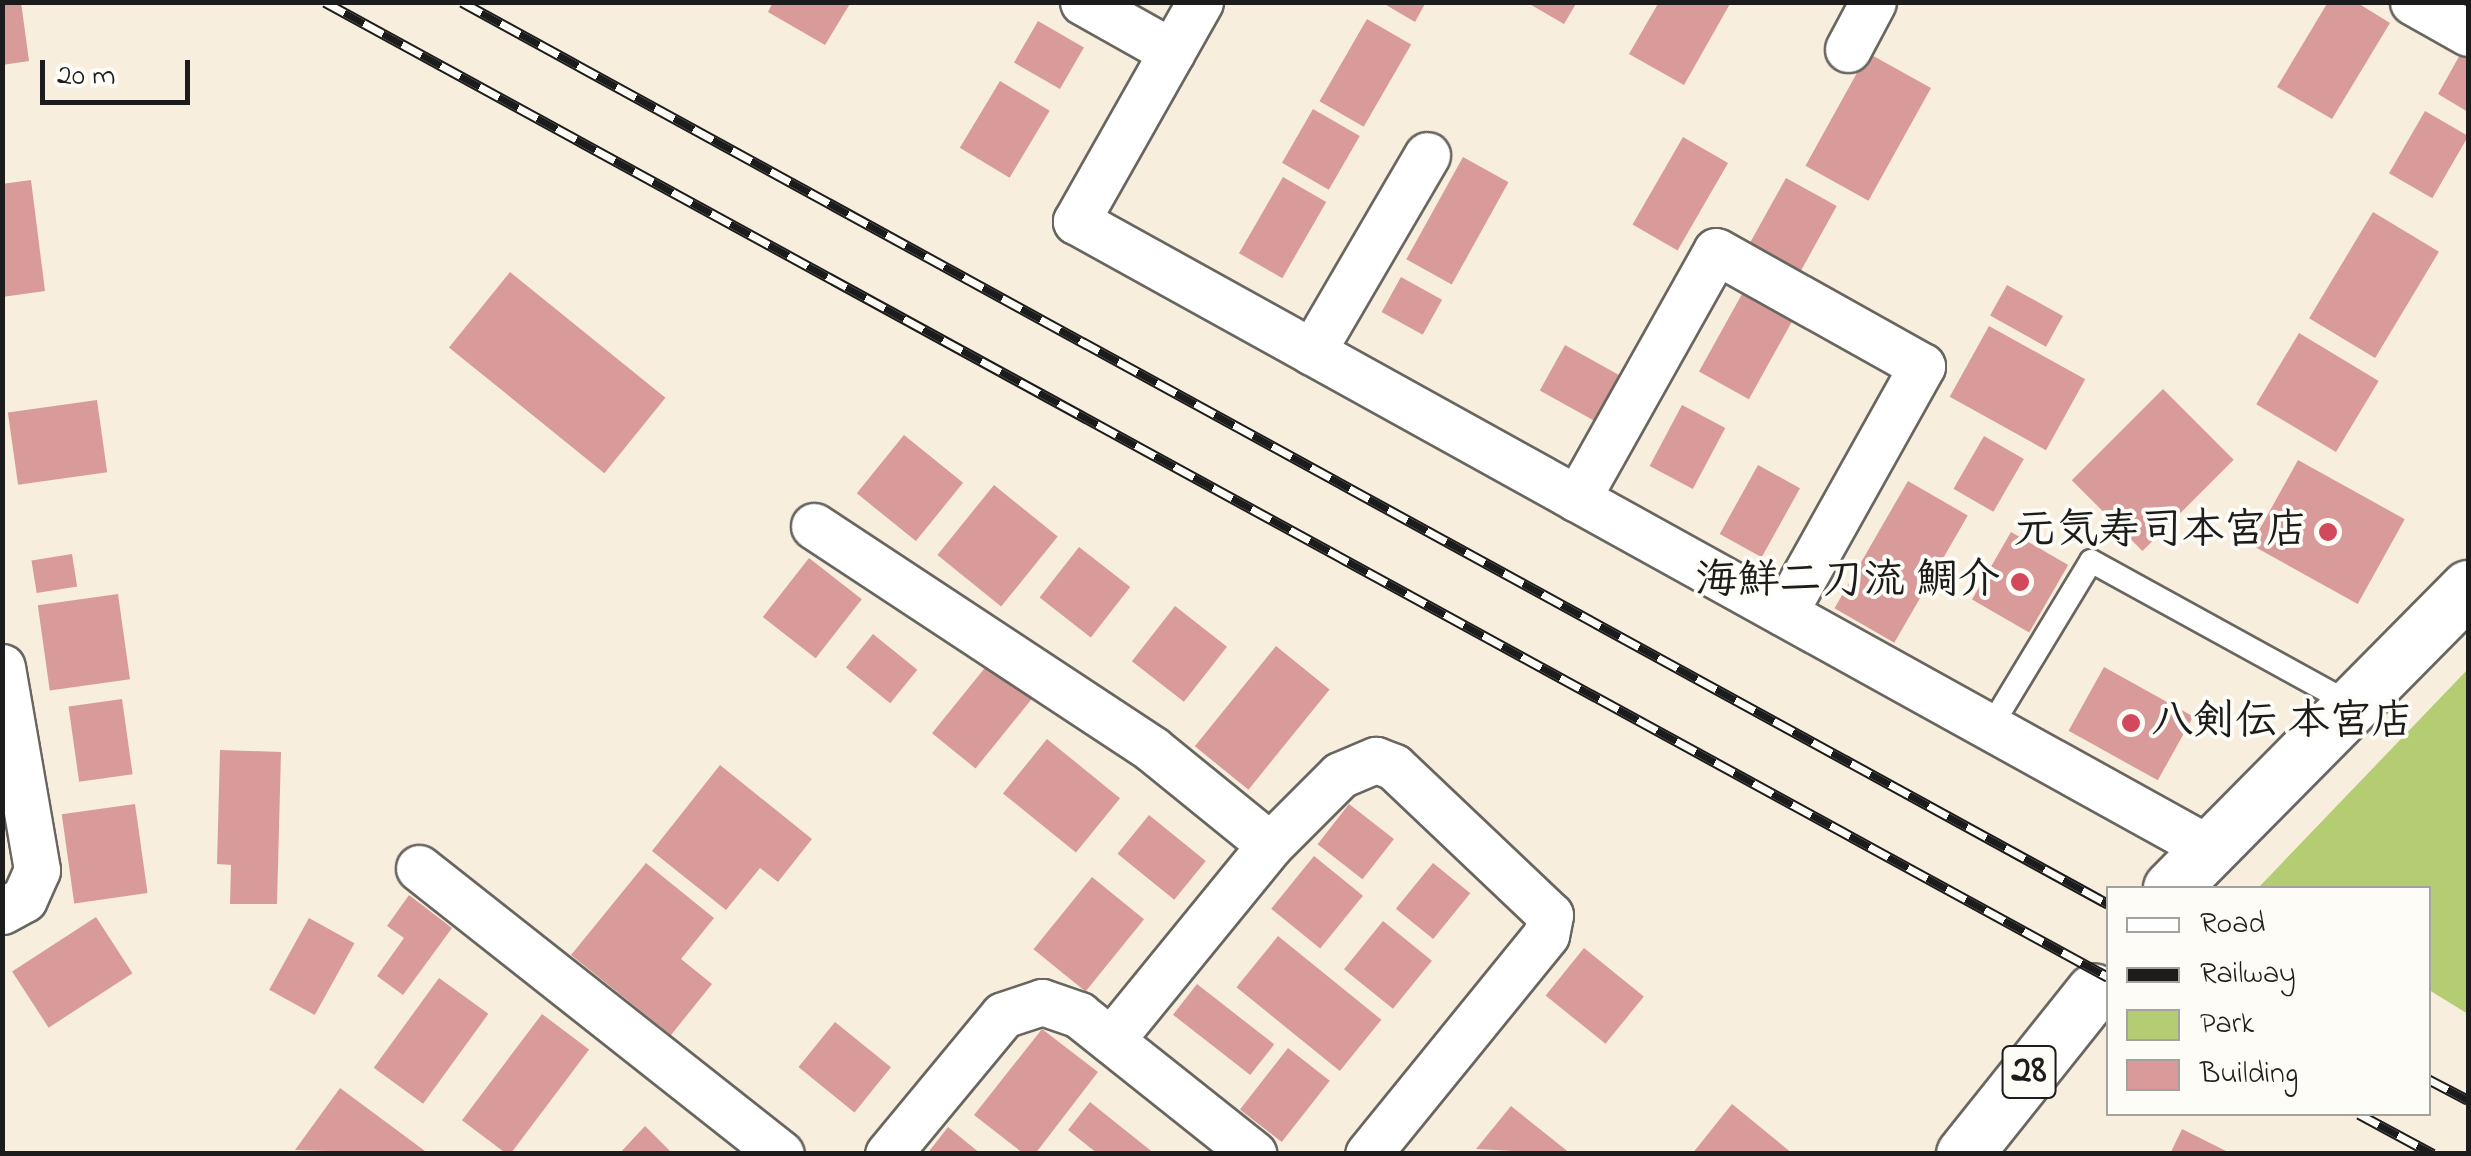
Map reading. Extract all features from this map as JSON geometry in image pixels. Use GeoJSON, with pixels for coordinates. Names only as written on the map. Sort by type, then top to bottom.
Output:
{"type":"FeatureCollection","features":[{"type":"Feature","properties":{"kind":"main road"},"geometry":{"type":"LineString","coordinates":[[2173,886],[2468,588]]}},
{"type":"Feature","properties":{"kind":"main road","name":"28"},"geometry":{"type":"LineString","coordinates":[[1964,1154],[2094,991]]}},
{"type":"Feature","properties":{"kind":"street"},"geometry":{"type":"LineString","coordinates":[[1083,2],[1172,52]]}},
{"type":"Feature","properties":{"kind":"street"},"geometry":{"type":"LineString","coordinates":[[1200,2],[1076,221],[2210,849]]}},
{"type":"Feature","properties":{"kind":"street"},"geometry":{"type":"LineString","coordinates":[[1848,49],[1873,2]]}},
{"type":"Feature","properties":{"kind":"street"},"geometry":{"type":"LineString","coordinates":[[2413,2],[2468,33]]}},
{"type":"Feature","properties":{"kind":"street"},"geometry":{"type":"LineString","coordinates":[[1312,352],[1426,155]]}},
{"type":"Feature","properties":{"kind":"street"},"geometry":{"type":"LineString","coordinates":[[1577,498],[1716,250],[1922,366],[1784,614]]}},
{"type":"Feature","properties":{"kind":"street"},"geometry":{"type":"LineString","coordinates":[[814,526],[1152,749],[1270,845]]}},
{"type":"Feature","properties":{"kind":"street"},"geometry":{"type":"LineString","coordinates":[[2,668],[37,870],[24,899],[2,910]]}},
{"type":"Feature","properties":{"kind":"street"},"geometry":{"type":"LineString","coordinates":[[1111,1040],[1270,845],[1340,775],[1376,760],[1550,916],[1536,947],[1368,1154]]}},
{"type":"Feature","properties":{"kind":"street"},"geometry":{"type":"LineString","coordinates":[[419,868],[781,1154]]}},
{"type":"Feature","properties":{"kind":"street"},"geometry":{"type":"LineString","coordinates":[[888,1154],[1003,1015],[1020,1006],[1060,1005],[1111,1040],[1254,1154]]}},
{"type":"Feature","properties":{"kind":"lane"},"geometry":{"type":"LineString","coordinates":[[1990,728],[2090,561],[2353,705]]}},
{"type":"Feature","properties":{"kind":"green space"},"geometry":{"type":"Polygon","coordinates":[[[2468,669],[2468,1014],[2431,991],[2431,886],[2260,886],[2468,669]]]}},
{"type":"Feature","properties":{"kind":"building"},"geometry":{"type":"Polygon","coordinates":[[[2,2],[21,2],[29,61],[2,65],[2,2]]]}},
{"type":"Feature","properties":{"kind":"building"},"geometry":{"type":"Polygon","coordinates":[[[773,2],[851,2],[825,45],[768,12],[773,2]]]}},
{"type":"Feature","properties":{"kind":"building"},"geometry":{"type":"Polygon","coordinates":[[[1381,2],[1426,2],[1415,22],[1381,2]]]}},
{"type":"Feature","properties":{"kind":"building"},"geometry":{"type":"Polygon","coordinates":[[[1526,2],[1577,2],[1564,24],[1526,2]]]}},
{"type":"Feature","properties":{"kind":"building"},"geometry":{"type":"Polygon","coordinates":[[[1659,2],[1731,2],[1684,85],[1629,54],[1659,2]]]}},
{"type":"Feature","properties":{"kind":"building"},"geometry":{"type":"Polygon","coordinates":[[[2328,2],[2356,2],[2390,23],[2332,119],[2277,87],[2328,2]]]}},
{"type":"Feature","properties":{"kind":"building"},"geometry":{"type":"Polygon","coordinates":[[[1367,19],[1411,44],[1364,127],[1320,101],[1367,19]]]}},
{"type":"Feature","properties":{"kind":"building"},"geometry":{"type":"Polygon","coordinates":[[[1038,21],[1084,48],[1060,89],[1014,63],[1038,21]]]}},
{"type":"Feature","properties":{"kind":"building"},"geometry":{"type":"Polygon","coordinates":[[[1868,53],[1931,88],[1868,201],[1805,166],[1868,53]]]}},
{"type":"Feature","properties":{"kind":"building"},"geometry":{"type":"Polygon","coordinates":[[[2461,53],[2468,58],[2468,112],[2438,94],[2461,53]]]}},
{"type":"Feature","properties":{"kind":"building"},"geometry":{"type":"Polygon","coordinates":[[[1000,81],[1050,111],[1010,178],[960,148],[1000,81]]]}},
{"type":"Feature","properties":{"kind":"building"},"geometry":{"type":"Polygon","coordinates":[[[1313,109],[1360,136],[1329,190],[1282,163],[1313,109]]]}},
{"type":"Feature","properties":{"kind":"building"},"geometry":{"type":"Polygon","coordinates":[[[2425,111],[2468,136],[2432,198],[2389,173],[2425,111]]]}},
{"type":"Feature","properties":{"kind":"building"},"geometry":{"type":"Polygon","coordinates":[[[1683,137],[1728,163],[1678,250],[1632,224],[1683,137]]]}},
{"type":"Feature","properties":{"kind":"building"},"geometry":{"type":"Polygon","coordinates":[[[1463,157],[1508,182],[1452,285],[1406,259],[1463,157]]]}},
{"type":"Feature","properties":{"kind":"building"},"geometry":{"type":"Polygon","coordinates":[[[1283,177],[1326,202],[1282,278],[1239,253],[1283,177]]]}},
{"type":"Feature","properties":{"kind":"building"},"geometry":{"type":"Polygon","coordinates":[[[1786,178],[1837,206],[1796,280],[1745,252],[1786,178]]]}},
{"type":"Feature","properties":{"kind":"building"},"geometry":{"type":"Polygon","coordinates":[[[31,180],[45,291],[2,297],[2,184],[31,180]]]}},
{"type":"Feature","properties":{"kind":"building"},"geometry":{"type":"Polygon","coordinates":[[[2373,212],[2439,252],[2375,358],[2309,318],[2373,212]]]}},
{"type":"Feature","properties":{"kind":"building"},"geometry":{"type":"Polygon","coordinates":[[[510,272],[665,398],[604,473],[449,347],[510,272]]]}},
{"type":"Feature","properties":{"kind":"building"},"geometry":{"type":"Polygon","coordinates":[[[1401,277],[1442,300],[1423,335],[1382,312],[1401,277]]]}},
{"type":"Feature","properties":{"kind":"building"},"geometry":{"type":"Polygon","coordinates":[[[1747,285],[1797,313],[1749,399],[1699,372],[1747,285]]]}},
{"type":"Feature","properties":{"kind":"building"},"geometry":{"type":"Polygon","coordinates":[[[2007,285],[2063,316],[2046,347],[1990,316],[2007,285]]]}},
{"type":"Feature","properties":{"kind":"building"},"geometry":{"type":"Polygon","coordinates":[[[1989,326],[2085,379],[2046,450],[1950,397],[1989,326]]]}},
{"type":"Feature","properties":{"kind":"building"},"geometry":{"type":"Polygon","coordinates":[[[2299,333],[2379,381],[2336,452],[2256,404],[2299,333]]]}},
{"type":"Feature","properties":{"kind":"building"},"geometry":{"type":"Polygon","coordinates":[[[1565,345],[1626,379],[1601,424],[1540,390],[1565,345]]]}},
{"type":"Feature","properties":{"kind":"building"},"geometry":{"type":"Polygon","coordinates":[[[2163,389],[2234,460],[2142,551],[2072,480],[2163,389]]]}},
{"type":"Feature","properties":{"kind":"building"},"geometry":{"type":"Polygon","coordinates":[[[97,400],[107,472],[18,485],[8,413],[97,400]]]}},
{"type":"Feature","properties":{"kind":"building"},"geometry":{"type":"Polygon","coordinates":[[[1682,405],[1725,428],[1693,489],[1650,466],[1682,405]]]}},
{"type":"Feature","properties":{"kind":"building"},"geometry":{"type":"Polygon","coordinates":[[[904,435],[963,483],[916,541],[857,493],[904,435]]]}},
{"type":"Feature","properties":{"kind":"building"},"geometry":{"type":"Polygon","coordinates":[[[1984,436],[2024,459],[1993,512],[1954,489],[1984,436]]]}},
{"type":"Feature","properties":{"kind":"building","name":"元気寿司本宮店"},"geometry":{"type":"Polygon","coordinates":[[[2298,460],[2405,519],[2358,604],[2251,545],[2298,460]]]}},
{"type":"Feature","properties":{"kind":"building"},"geometry":{"type":"Polygon","coordinates":[[[1758,465],[1800,488],[1762,557],[1720,534],[1758,465]]]}},
{"type":"Feature","properties":{"kind":"building"},"geometry":{"type":"Polygon","coordinates":[[[1908,481],[1968,516],[1894,643],[1834,608],[1908,481]]]}},
{"type":"Feature","properties":{"kind":"building"},"geometry":{"type":"Polygon","coordinates":[[[994,485],[1058,537],[1001,607],[937,555],[994,485]]]}},
{"type":"Feature","properties":{"kind":"building","name":"海鮮二刀流 鯛介"},"geometry":{"type":"Polygon","coordinates":[[[2011,532],[2068,565],[2029,633],[1972,600],[2011,532]]]}},
{"type":"Feature","properties":{"kind":"building"},"geometry":{"type":"Polygon","coordinates":[[[1079,547],[1130,587],[1091,637],[1040,597],[1079,547]]]}},
{"type":"Feature","properties":{"kind":"building"},"geometry":{"type":"Polygon","coordinates":[[[72,554],[77,587],[37,593],[32,560],[72,554]]]}},
{"type":"Feature","properties":{"kind":"building"},"geometry":{"type":"Polygon","coordinates":[[[809,558],[862,599],[816,658],[763,617],[809,558]]]}},
{"type":"Feature","properties":{"kind":"building"},"geometry":{"type":"Polygon","coordinates":[[[118,594],[130,679],[50,690],[38,605],[118,594]]]}},
{"type":"Feature","properties":{"kind":"building"},"geometry":{"type":"Polygon","coordinates":[[[1175,606],[1227,647],[1184,702],[1132,661],[1175,606]]]}},
{"type":"Feature","properties":{"kind":"building"},"geometry":{"type":"Polygon","coordinates":[[[873,634],[917,670],[890,703],[846,667],[873,634]]]}},
{"type":"Feature","properties":{"kind":"building"},"geometry":{"type":"Polygon","coordinates":[[[1276,646],[1330,689],[1248,790],[1195,746],[1276,646]]]}},
{"type":"Feature","properties":{"kind":"building"},"geometry":{"type":"Polygon","coordinates":[[[988,664],[1032,699],[976,768],[932,733],[988,664]]]}},
{"type":"Feature","properties":{"kind":"building","name":"八剣伝 本宮店"},"geometry":{"type":"Polygon","coordinates":[[[2104,667],[2193,716],[2158,780],[2069,731],[2104,667]]]}},
{"type":"Feature","properties":{"kind":"building"},"geometry":{"type":"Polygon","coordinates":[[[122,699],[133,774],[79,782],[69,707],[122,699]]]}},
{"type":"Feature","properties":{"kind":"building"},"geometry":{"type":"Polygon","coordinates":[[[1047,739],[1120,798],[1076,853],[1003,793],[1047,739]]]}},
{"type":"Feature","properties":{"kind":"building"},"geometry":{"type":"Polygon","coordinates":[[[220,750],[281,752],[277,904],[230,904],[231,865],[217,864],[220,750]]]}},
{"type":"Feature","properties":{"kind":"building"},"geometry":{"type":"Polygon","coordinates":[[[720,765],[812,839],[778,882],[760,868],[726,910],[652,851],[720,765]]]}},
{"type":"Feature","properties":{"kind":"building"},"geometry":{"type":"Polygon","coordinates":[[[135,804],[148,893],[74,903],[62,814],[135,804]]]}},
{"type":"Feature","properties":{"kind":"building"},"geometry":{"type":"Polygon","coordinates":[[[1349,804],[1394,839],[1363,879],[1318,844],[1349,804]]]}},
{"type":"Feature","properties":{"kind":"building"},"geometry":{"type":"Polygon","coordinates":[[[1149,815],[1206,861],[1174,900],[1118,854],[1149,815]]]}},
{"type":"Feature","properties":{"kind":"building"},"geometry":{"type":"Polygon","coordinates":[[[1314,856],[1363,896],[1320,948],[1271,909],[1314,856]]]}},
{"type":"Feature","properties":{"kind":"building"},"geometry":{"type":"Polygon","coordinates":[[[646,863],[714,918],[681,959],[712,984],[671,1035],[571,955],[646,863]]]}},
{"type":"Feature","properties":{"kind":"building"},"geometry":{"type":"Polygon","coordinates":[[[1433,863],[1470,893],[1433,939],[1396,909],[1433,863]]]}},
{"type":"Feature","properties":{"kind":"building"},"geometry":{"type":"Polygon","coordinates":[[[1092,877],[1144,919],[1086,991],[1033,949],[1092,877]]]}},
{"type":"Feature","properties":{"kind":"building"},"geometry":{"type":"Polygon","coordinates":[[[409,895],[452,928],[403,995],[377,976],[404,938],[387,926],[409,895]]]}},
{"type":"Feature","properties":{"kind":"building"},"geometry":{"type":"Polygon","coordinates":[[[96,917],[132,973],[49,1028],[12,971],[96,917]]]}},
{"type":"Feature","properties":{"kind":"building"},"geometry":{"type":"Polygon","coordinates":[[[309,918],[354,943],[315,1015],[269,990],[309,918]]]}},
{"type":"Feature","properties":{"kind":"building"},"geometry":{"type":"Polygon","coordinates":[[[1383,921],[1432,961],[1393,1009],[1344,969],[1383,921]]]}},
{"type":"Feature","properties":{"kind":"building"},"geometry":{"type":"Polygon","coordinates":[[[1278,936],[1381,1020],[1340,1071],[1236,987],[1278,936]]]}},
{"type":"Feature","properties":{"kind":"building"},"geometry":{"type":"Polygon","coordinates":[[[1584,948],[1644,996],[1605,1044],[1546,995],[1584,948]]]}},
{"type":"Feature","properties":{"kind":"building"},"geometry":{"type":"Polygon","coordinates":[[[439,978],[488,1014],[423,1104],[374,1068],[439,978]]]}},
{"type":"Feature","properties":{"kind":"building"},"geometry":{"type":"Polygon","coordinates":[[[1197,984],[1274,1044],[1250,1075],[1173,1015],[1197,984]]]}},
{"type":"Feature","properties":{"kind":"building"},"geometry":{"type":"Polygon","coordinates":[[[542,1014],[589,1050],[510,1154],[462,1120],[542,1014]]]}},
{"type":"Feature","properties":{"kind":"building"},"geometry":{"type":"Polygon","coordinates":[[[835,1022],[891,1067],[854,1112],[798,1067],[835,1022]]]}},
{"type":"Feature","properties":{"kind":"building"},"geometry":{"type":"Polygon","coordinates":[[[1042,1029],[1098,1072],[1035,1154],[1024,1154],[974,1115],[1042,1029]]]}},
{"type":"Feature","properties":{"kind":"building"},"geometry":{"type":"Polygon","coordinates":[[[1288,1048],[1330,1081],[1282,1142],[1240,1109],[1288,1048]]]}},
{"type":"Feature","properties":{"kind":"building"},"geometry":{"type":"Polygon","coordinates":[[[340,1088],[429,1154],[295,1150],[340,1088]]]}},
{"type":"Feature","properties":{"kind":"building"},"geometry":{"type":"Polygon","coordinates":[[[1090,1102],[1155,1154],[1098,1154],[1068,1130],[1090,1102]]]}},
{"type":"Feature","properties":{"kind":"building"},"geometry":{"type":"Polygon","coordinates":[[[1732,1104],[1793,1154],[1692,1154],[1732,1104]]]}},
{"type":"Feature","properties":{"kind":"building"},"geometry":{"type":"Polygon","coordinates":[[[1511,1106],[1571,1154],[1476,1149],[1511,1106]]]}},
{"type":"Feature","properties":{"kind":"building"},"geometry":{"type":"Polygon","coordinates":[[[645,1126],[673,1154],[619,1154],[645,1126]]]}},
{"type":"Feature","properties":{"kind":"building"},"geometry":{"type":"Polygon","coordinates":[[[948,1127],[981,1154],[927,1154],[948,1127]]]}},
{"type":"Feature","properties":{"kind":"building"},"geometry":{"type":"Polygon","coordinates":[[[2182,1129],[2232,1154],[2170,1154],[2182,1129]]]}},
{"type":"Feature","properties":{"kind":"railway"},"geometry":{"type":"LineString","coordinates":[[325,2],[2106,976]]}},
{"type":"Feature","properties":{"kind":"railway"},"geometry":{"type":"LineString","coordinates":[[462,2],[2106,903]]}},
{"type":"Feature","properties":{"kind":"railway"},"geometry":{"type":"LineString","coordinates":[[2431,1081],[2468,1100]]}},
{"type":"Feature","properties":{"kind":"railway"},"geometry":{"type":"LineString","coordinates":[[2363,1116],[2433,1154]]}},
{"type":"Feature","properties":{"kind":"place","name":"元気寿司本宮店"},"geometry":{"type":"Point","coordinates":[2328,532]}},
{"type":"Feature","properties":{"kind":"place","name":"海鮮二刀流 鯛介"},"geometry":{"type":"Point","coordinates":[2020,582]}},
{"type":"Feature","properties":{"kind":"place","name":"八剣伝 本宮店"},"geometry":{"type":"Point","coordinates":[2131,723]}}]}
